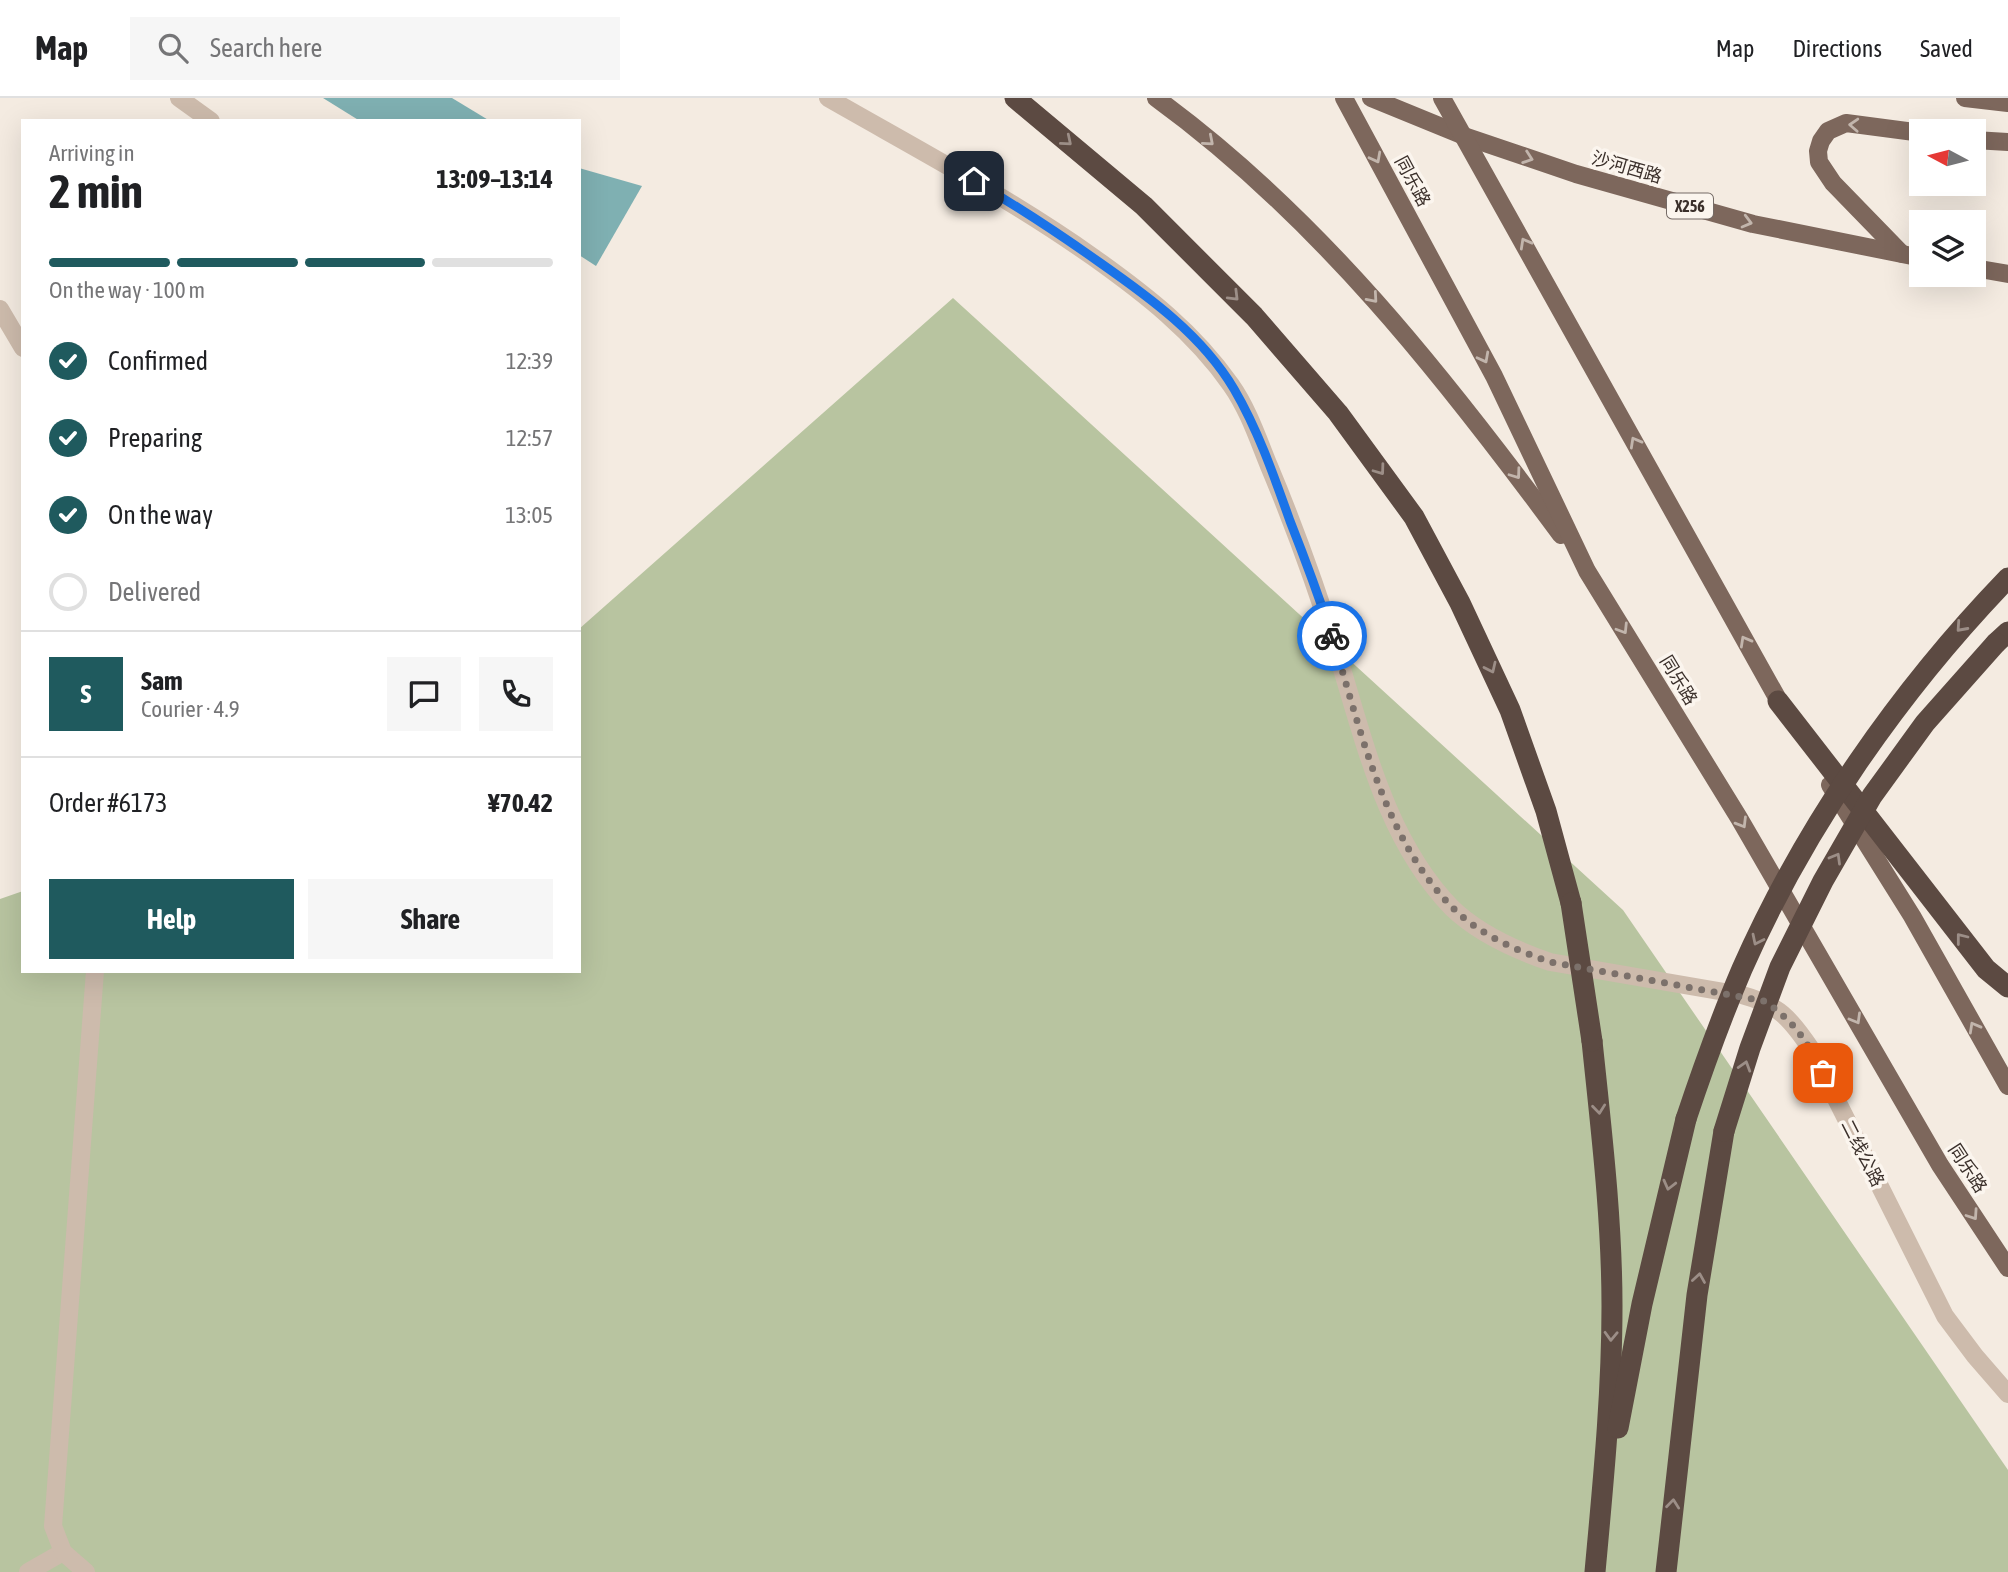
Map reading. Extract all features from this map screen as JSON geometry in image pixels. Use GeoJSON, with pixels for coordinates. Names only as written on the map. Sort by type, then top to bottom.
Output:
{"type":"FeatureCollection","features":[{"type":"Feature","properties":{"kind":"highway"},"geometry":{"type":"LineString","coordinates":[[1014,98],[1144,206],[1254,316],[1338,412],[1414,517],[1460,603],[1510,710],[1546,811],[1571,903],[1592,1041],[1602,1143],[1612,1306],[1608,1406],[1595,1572]]}},
{"type":"Feature","properties":{"kind":"highway"},"geometry":{"type":"LineString","coordinates":[[1598,1538],[1642,1304],[1686,1119],[1710,1048],[1743,968],[1779,895],[1826,813],[1880,730],[1959,629],[2008,578]]}},
{"type":"Feature","properties":{"kind":"highway"},"geometry":{"type":"LineString","coordinates":[[1666,1572],[1697,1295],[1724,1131],[1750,1048],[1780,967],[1823,881],[1872,796],[1925,723],[2004,637]]}},
{"type":"Feature","properties":{"kind":"highway"},"geometry":{"type":"LineString","coordinates":[[1778,701],[1986,969],[2008,986]]}},
{"type":"Feature","properties":{"kind":"main road"},"geometry":{"type":"LineString","coordinates":[[1156,98],[1272,194],[1356,279],[1432,365],[1587,571]]}},
{"type":"Feature","properties":{"kind":"main road","name":"同乐路"},"geometry":{"type":"LineString","coordinates":[[1344,98],[1494,376],[1587,571],[1739,818],[1940,1164],[2008,1268]]}},
{"type":"Feature","properties":{"kind":"main road","name":"沙河西路"},"geometry":{"type":"LineString","coordinates":[[1371,98],[1464,136],[1576,174],[1753,224],[1909,255]]}},
{"type":"Feature","properties":{"kind":"main road"},"geometry":{"type":"LineString","coordinates":[[1441,98],[1778,701],[1912,916],[2008,1086]]}},
{"type":"Feature","properties":{"kind":"main road"},"geometry":{"type":"LineString","coordinates":[[1965,98],[2008,103]]}},
{"type":"Feature","properties":{"kind":"main road"},"geometry":{"type":"LineString","coordinates":[[1902,254],[1833,183],[1819,162],[1818,151],[1828,131],[1846,123],[1909,131]]}},
{"type":"Feature","properties":{"kind":"main road"},"geometry":{"type":"LineString","coordinates":[[1986,141],[2008,142]]}},
{"type":"Feature","properties":{"kind":"main road"},"geometry":{"type":"LineString","coordinates":[[1986,270],[2008,274]]}},
{"type":"Feature","properties":{"kind":"street"},"geometry":{"type":"LineString","coordinates":[[178,98],[208,119]]}},
{"type":"Feature","properties":{"kind":"street","name":"二线公路"},"geometry":{"type":"LineString","coordinates":[[828,98],[1039,219],[1167,312],[1201,346],[1233,387],[1259,440],[1323,608],[1380,789],[1399,831],[1422,869],[1453,908],[1490,936],[1520,952],[1550,962],[1742,995],[1764,1001],[1783,1013],[1796,1026],[1811,1049],[1945,1316],[2008,1394]]}},
{"type":"Feature","properties":{"kind":"street"},"geometry":{"type":"LineString","coordinates":[[0,309],[21,345]]}},
{"type":"Feature","properties":{"kind":"street"},"geometry":{"type":"LineString","coordinates":[[86,1572],[62,1552],[53,1526],[95,973]]}},
{"type":"Feature","properties":{"kind":"street"},"geometry":{"type":"LineString","coordinates":[[28,1572],[62,1552]]}},
{"type":"Feature","properties":{"kind":"green space"},"geometry":{"type":"Polygon","coordinates":[[[953,298],[1623,910],[2008,1470],[2008,1572],[0,1572],[0,899],[21,892],[21,973],[581,973],[581,627],[953,298]]]}},
{"type":"Feature","properties":{"kind":"water"},"geometry":{"type":"Polygon","coordinates":[[[323,98],[452,98],[487,119],[357,119],[323,98]]]}},
{"type":"Feature","properties":{"kind":"water"},"geometry":{"type":"Polygon","coordinates":[[[581,169],[642,186],[596,266],[581,256],[581,169]]]}},
{"type":"Feature","properties":{"kind":"way so far"},"geometry":{"type":"LineString","coordinates":[[1332,636],[1380,789],[1399,831],[1422,869],[1453,908],[1490,936],[1520,952],[1550,962],[1764,1001],[1783,1013],[1796,1026],[1823,1073]]}},
{"type":"Feature","properties":{"kind":"route"},"geometry":{"type":"LineString","coordinates":[[974,181],[1039,219],[1115,273],[1167,312],[1201,346],[1233,387],[1254,429],[1332,636]]}}]}
